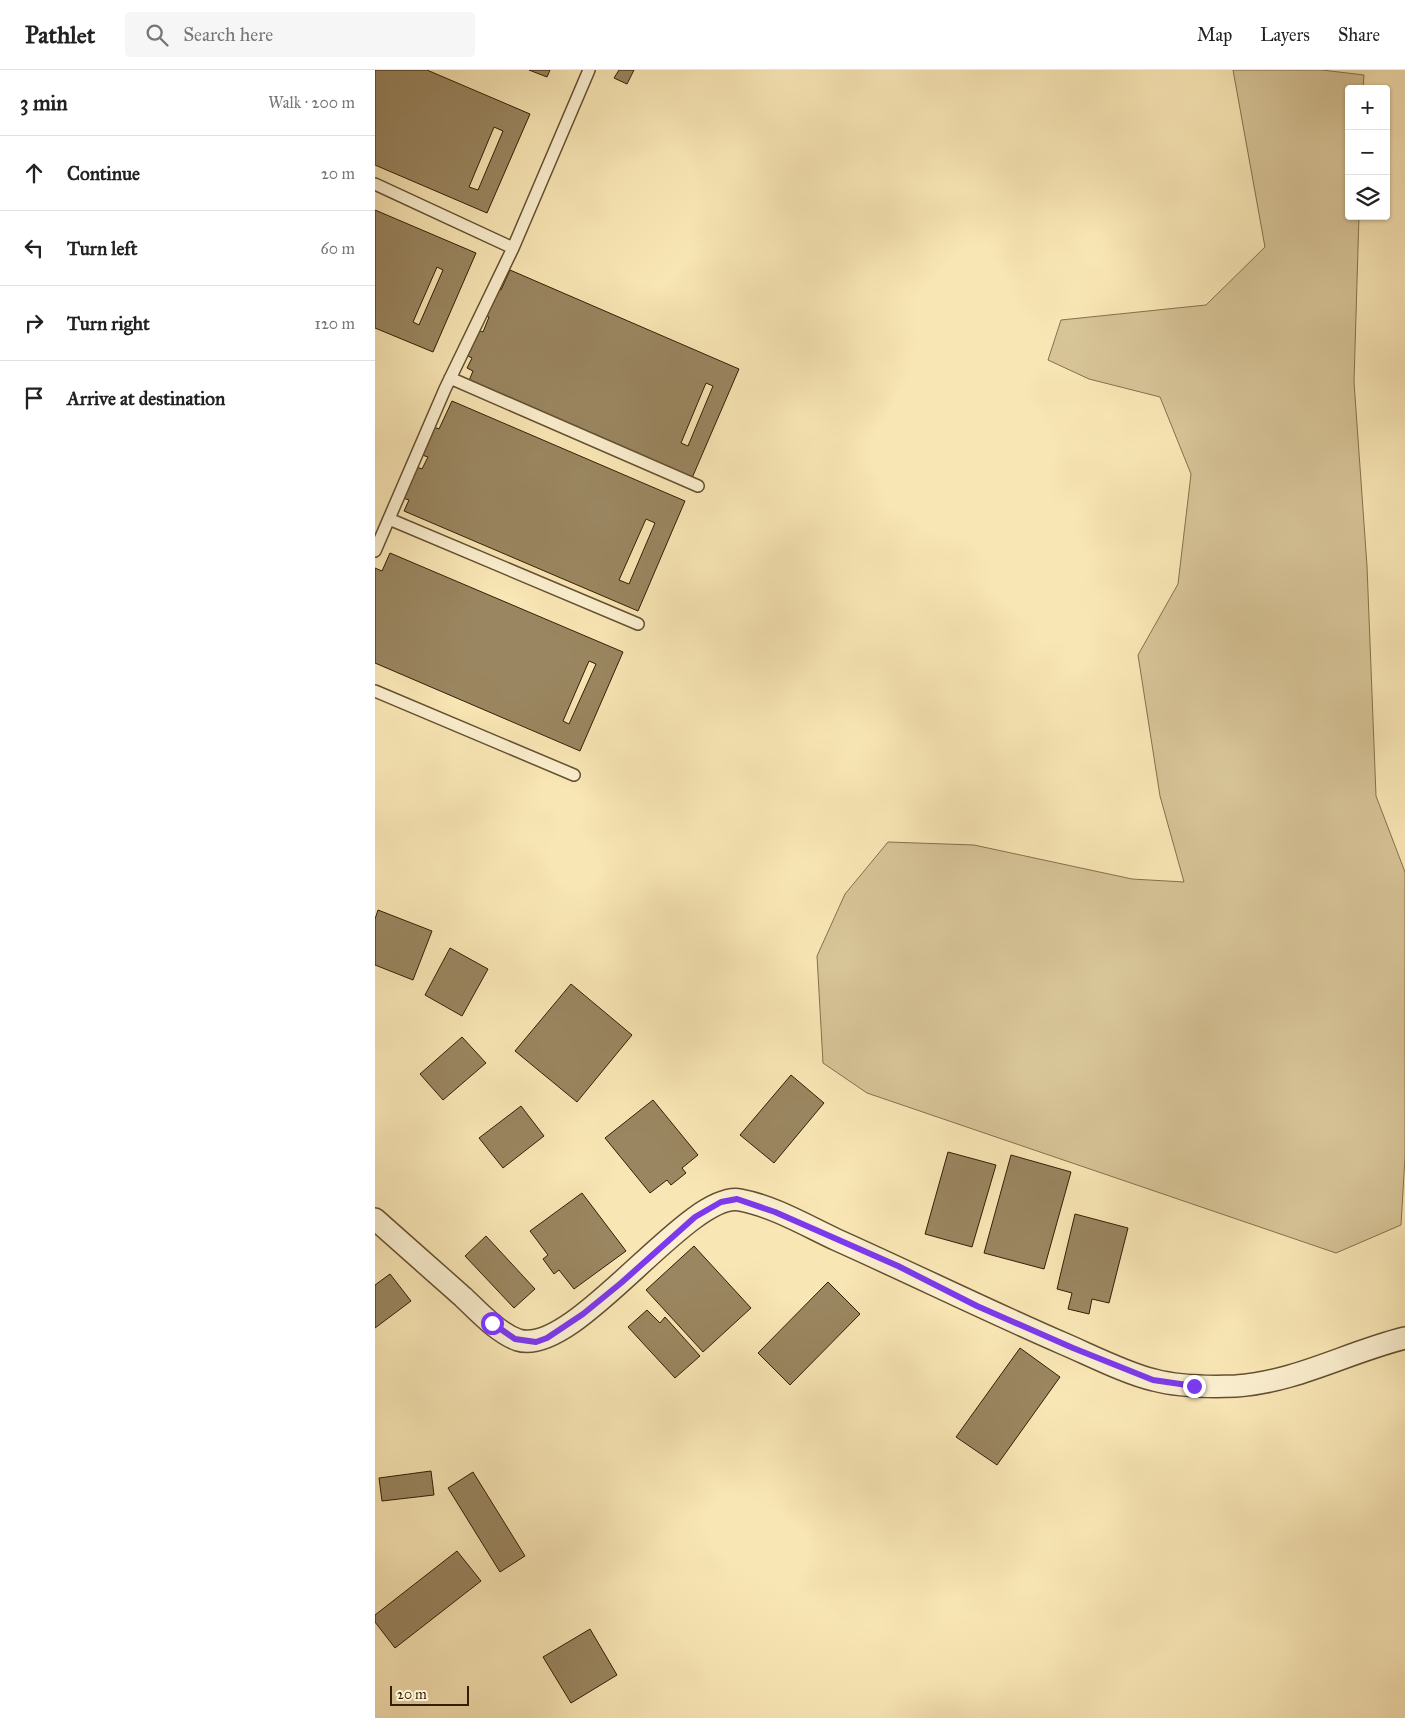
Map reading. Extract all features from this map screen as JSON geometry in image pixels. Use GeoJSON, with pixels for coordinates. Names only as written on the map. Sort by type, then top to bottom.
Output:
{"type":"FeatureCollection","features":[{"type":"Feature","properties":{"kind":"street"},"geometry":{"type":"LineString","coordinates":[[380,1231],[492,1323],[515,1339],[525,1342],[536,1342],[547,1338],[576,1318],[621,1283],[695,1217],[714,1205],[729,1199],[743,1200],[775,1212],[898,1266],[977,1306],[1153,1380],[1194,1386],[1257,1384],[1327,1366],[1355,1353],[1405,1338]]}},
{"type":"Feature","properties":{"kind":"lane"},"geometry":{"type":"LineString","coordinates":[[375,551],[450,378],[513,248],[589,70]]}},
{"type":"Feature","properties":{"kind":"lane"},"geometry":{"type":"LineString","coordinates":[[375,184],[513,248]]}},
{"type":"Feature","properties":{"kind":"lane"},"geometry":{"type":"LineString","coordinates":[[450,378],[698,486]]}},
{"type":"Feature","properties":{"kind":"lane"},"geometry":{"type":"LineString","coordinates":[[389,519],[638,624]]}},
{"type":"Feature","properties":{"kind":"lane"},"geometry":{"type":"LineString","coordinates":[[375,691],[574,775]]}},
{"type":"Feature","properties":{"kind":"shaded area"},"geometry":{"type":"Polygon","coordinates":[[[1233,70],[1322,70],[1364,75],[1363,85],[1345,85],[1345,220],[1359,220],[1354,382],[1367,566],[1376,796],[1405,872],[1405,1157],[1401,1225],[1336,1253],[867,1093],[823,1063],[817,956],[845,894],[888,842],[974,845],[1132,879],[1184,882],[1160,796],[1138,655],[1178,584],[1191,474],[1160,397],[1089,379],[1048,360],[1061,320],[1206,305],[1265,247],[1233,70]]]}},
{"type":"Feature","properties":{"kind":"building"},"geometry":{"type":"Polygon","coordinates":[[[375,70],[427,70],[530,114],[487,213],[375,165],[375,70]],[[494,127],[469,187],[478,190],[503,131],[494,127]]]}},
{"type":"Feature","properties":{"kind":"building"},"geometry":{"type":"Polygon","coordinates":[[[529,70],[550,70],[547,77],[529,70]]]}},
{"type":"Feature","properties":{"kind":"building"},"geometry":{"type":"Polygon","coordinates":[[[619,70],[634,70],[627,84],[614,78],[619,70]]]}},
{"type":"Feature","properties":{"kind":"building"},"geometry":{"type":"Polygon","coordinates":[[[375,210],[476,253],[433,352],[375,328],[375,210]],[[437,267],[413,322],[419,325],[443,270],[437,267]]]}},
{"type":"Feature","properties":{"kind":"building"},"geometry":{"type":"Polygon","coordinates":[[[510,270],[739,369],[692,478],[468,383],[473,371],[467,368],[472,358],[464,354],[475,329],[483,332],[489,317],[483,314],[495,287],[501,290],[510,270]],[[706,383],[681,443],[688,446],[713,386],[706,383]]]}},
{"type":"Feature","properties":{"kind":"building"},"geometry":{"type":"Polygon","coordinates":[[[452,401],[685,501],[638,611],[404,511],[409,500],[403,498],[417,467],[422,469],[428,457],[422,455],[434,427],[439,429],[452,401]],[[646,519],[619,580],[629,584],[655,523],[646,519]]]}},
{"type":"Feature","properties":{"kind":"building"},"geometry":{"type":"Polygon","coordinates":[[[390,553],[623,652],[580,751],[375,663],[375,568],[382,571],[390,553]],[[589,661],[563,721],[569,724],[596,664],[589,661]]]}},
{"type":"Feature","properties":{"kind":"building"},"geometry":{"type":"Polygon","coordinates":[[[378,910],[432,931],[413,980],[375,965],[375,919],[378,910]]]}},
{"type":"Feature","properties":{"kind":"building"},"geometry":{"type":"Polygon","coordinates":[[[450,948],[488,969],[462,1016],[425,995],[450,948]]]}},
{"type":"Feature","properties":{"kind":"building"},"geometry":{"type":"Polygon","coordinates":[[[571,984],[632,1035],[577,1102],[515,1051],[571,984]]]}},
{"type":"Feature","properties":{"kind":"building"},"geometry":{"type":"Polygon","coordinates":[[[462,1037],[486,1063],[443,1100],[420,1074],[462,1037]]]}},
{"type":"Feature","properties":{"kind":"building"},"geometry":{"type":"Polygon","coordinates":[[[791,1075],[824,1103],[774,1163],[740,1135],[791,1075]]]}},
{"type":"Feature","properties":{"kind":"building"},"geometry":{"type":"Polygon","coordinates":[[[653,1100],[698,1155],[682,1168],[686,1173],[671,1185],[667,1180],[650,1193],[605,1138],[653,1100]]]}},
{"type":"Feature","properties":{"kind":"building"},"geometry":{"type":"Polygon","coordinates":[[[521,1106],[544,1136],[503,1168],[479,1138],[521,1106]]]}},
{"type":"Feature","properties":{"kind":"building"},"geometry":{"type":"Polygon","coordinates":[[[948,1152],[996,1165],[972,1247],[925,1234],[948,1152]]]}},
{"type":"Feature","properties":{"kind":"building"},"geometry":{"type":"Polygon","coordinates":[[[1011,1155],[1071,1172],[1044,1269],[984,1253],[1011,1155]]]}},
{"type":"Feature","properties":{"kind":"building"},"geometry":{"type":"Polygon","coordinates":[[[582,1193],[626,1251],[574,1289],[559,1270],[554,1274],[543,1259],[548,1255],[530,1231],[582,1193]]]}},
{"type":"Feature","properties":{"kind":"building"},"geometry":{"type":"Polygon","coordinates":[[[1075,1214],[1128,1228],[1109,1303],[1092,1299],[1089,1314],[1068,1309],[1072,1293],[1057,1289],[1075,1214]]]}},
{"type":"Feature","properties":{"kind":"building"},"geometry":{"type":"Polygon","coordinates":[[[486,1236],[535,1289],[514,1308],[465,1256],[486,1236]]]}},
{"type":"Feature","properties":{"kind":"building"},"geometry":{"type":"Polygon","coordinates":[[[694,1246],[751,1308],[703,1352],[646,1290],[694,1246]]]}},
{"type":"Feature","properties":{"kind":"building"},"geometry":{"type":"Polygon","coordinates":[[[390,1274],[411,1301],[375,1328],[375,1285],[390,1274]]]}},
{"type":"Feature","properties":{"kind":"building"},"geometry":{"type":"Polygon","coordinates":[[[828,1282],[860,1314],[790,1385],[758,1353],[828,1282]]]}},
{"type":"Feature","properties":{"kind":"building"},"geometry":{"type":"Polygon","coordinates":[[[647,1310],[660,1323],[665,1317],[700,1356],[675,1378],[628,1327],[647,1310]]]}},
{"type":"Feature","properties":{"kind":"building"},"geometry":{"type":"Polygon","coordinates":[[[1020,1348],[1060,1377],[997,1465],[956,1437],[1020,1348]]]}},
{"type":"Feature","properties":{"kind":"building"},"geometry":{"type":"Polygon","coordinates":[[[431,1471],[434,1495],[382,1501],[379,1478],[431,1471]]]}},
{"type":"Feature","properties":{"kind":"building"},"geometry":{"type":"Polygon","coordinates":[[[473,1472],[525,1556],[500,1572],[448,1488],[473,1472]]]}},
{"type":"Feature","properties":{"kind":"building"},"geometry":{"type":"Polygon","coordinates":[[[457,1551],[481,1581],[395,1648],[375,1622],[375,1615],[457,1551]]]}},
{"type":"Feature","properties":{"kind":"building"},"geometry":{"type":"Polygon","coordinates":[[[590,1629],[617,1675],[571,1703],[543,1657],[590,1629]]]}},
{"type":"Feature","properties":{"kind":"route"},"geometry":{"type":"LineString","coordinates":[[492,1323],[515,1339],[525,1342],[536,1342],[547,1338],[583,1314],[621,1283],[695,1217],[714,1205],[729,1199],[737,1199],[775,1212],[898,1266],[977,1306],[1073,1348],[1153,1380],[1194,1386]]}}]}
